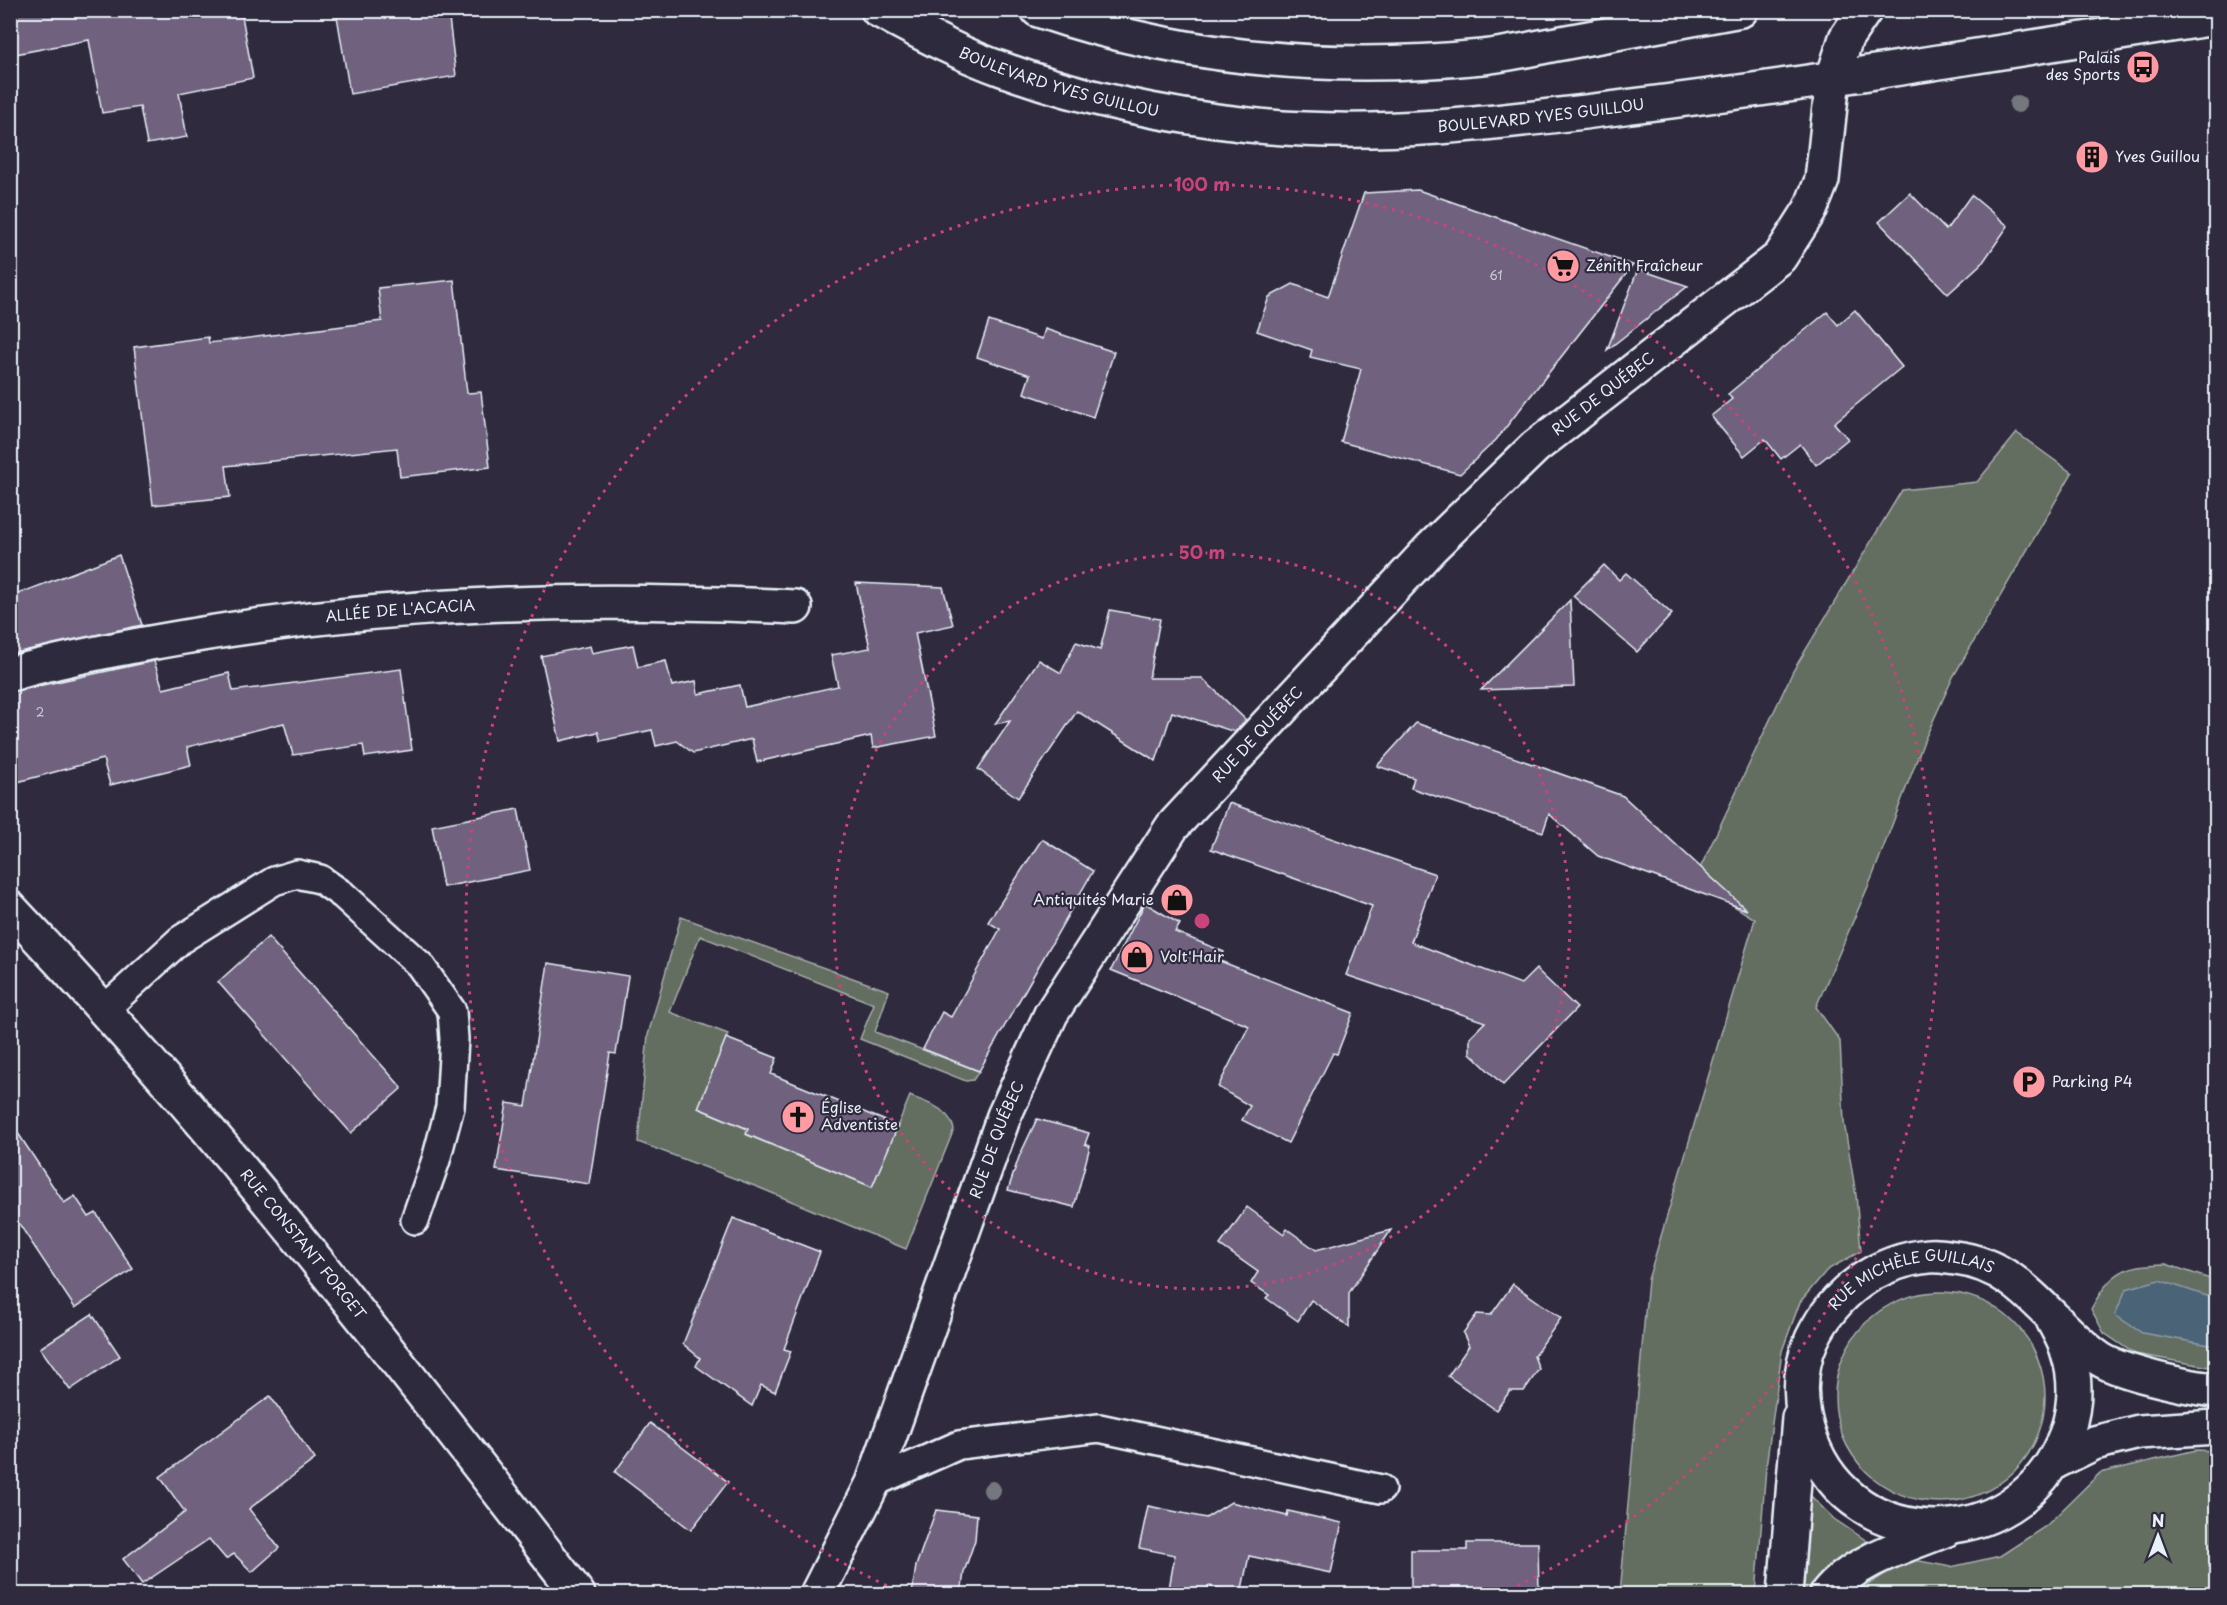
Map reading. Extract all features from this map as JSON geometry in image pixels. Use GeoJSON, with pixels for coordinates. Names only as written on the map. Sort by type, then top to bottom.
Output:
{"type":"FeatureCollection","features":[{"type":"Feature","properties":{"kind":"street","name":"BOULEVARD YVES GUILLOU"},"geometry":{"type":"LineString","coordinates":[[878,10],[949,47],[1050,86],[1155,109],[1249,125],[1345,130],[1516,121],[1690,99],[2217,18]]}},
{"type":"Feature","properties":{"kind":"street"},"geometry":{"type":"LineString","coordinates":[[1038,10],[1165,45],[1255,58],[1345,63],[1415,63],[1484,57],[1741,10]]}},
{"type":"Feature","properties":{"kind":"street","name":"RUE DE QUÉBEC"},"geometry":{"type":"LineString","coordinates":[[817,1594],[873,1483],[1004,1116],[1051,1014],[1172,827],[1431,548],[1535,447],[1780,257],[1810,210],[1822,180],[1833,78],[1846,38],[1865,10]]}},
{"type":"Feature","properties":{"kind":"street","name":"ALLÉE DE L'ACACIA"},"geometry":{"type":"LineString","coordinates":[[10,675],[99,651],[296,619],[354,612],[530,601],[668,601],[795,607]]}},
{"type":"Feature","properties":{"kind":"street","name":"RUE CONSTANT FORGET"},"geometry":{"type":"LineString","coordinates":[[10,908],[106,1008],[306,1247],[578,1594]]}},
{"type":"Feature","properties":{"kind":"street","name":"RUE MICHÈLE GUILLAIS"},"geometry":{"type":"LineString","coordinates":[[1785,1594],[1802,1378],[1809,1347],[1822,1319],[1842,1295],[1867,1275],[1896,1262],[1932,1256],[1968,1260],[2003,1272],[2032,1294],[2053,1320],[2099,1360],[2190,1388],[2217,1390]]}},
{"type":"Feature","properties":{"kind":"street","name":"RUE MICHÈLE GUILLAIS"},"geometry":{"type":"LineString","coordinates":[[1827,1594],[1838,1581],[1859,1568],[1952,1527],[1983,1520],[2011,1507],[2036,1487],[2055,1462],[2070,1428],[2074,1391],[2068,1353],[2053,1320]]}},
{"type":"Feature","properties":{"kind":"street","name":"RUE MICHÈLE GUILLAIS"},"geometry":{"type":"LineString","coordinates":[[1802,1378],[1803,1419],[1817,1456],[1841,1488],[1874,1513],[1912,1526],[1952,1527]]}},
{"type":"Feature","properties":{"kind":"street","name":"RUE MICHÈLE GUILLAIS"},"geometry":{"type":"LineString","coordinates":[[2055,1462],[2094,1443],[2139,1432],[2217,1426]]}},
{"type":"Feature","properties":{"kind":"lane"},"geometry":{"type":"LineString","coordinates":[[106,1008],[180,940],[274,881],[297,874],[320,879],[343,895],[420,965],[452,1011],[454,1039],[450,1107],[436,1160],[415,1220]]}},
{"type":"Feature","properties":{"kind":"lane"},"geometry":{"type":"LineString","coordinates":[[873,1483],[959,1445],[1099,1428],[1381,1489]]}},
{"type":"Feature","properties":{"kind":"green space"},"geometry":{"type":"Polygon","coordinates":[[[2017,433],[2072,473],[1953,677],[1924,741],[1873,875],[1816,1007],[1840,1041],[1844,1122],[1856,1195],[1861,1251],[1827,1270],[1800,1302],[1782,1351],[1766,1467],[1756,1594],[1620,1594],[1648,1280],[1755,919],[1694,881],[1793,671],[1902,490],[1977,482],[2017,433]]]}},
{"type":"Feature","properties":{"kind":"green space"},"geometry":{"type":"Polygon","coordinates":[[[681,917],[889,991],[875,1032],[979,1071],[973,1080],[966,1081],[860,1039],[874,1004],[700,936],[670,1012],[728,1034],[698,1108],[748,1129],[747,1135],[872,1187],[910,1096],[937,1107],[951,1122],[954,1129],[906,1249],[760,1188],[638,1142],[648,1035],[681,917]]]}},
{"type":"Feature","properties":{"kind":"green space"},"geometry":{"type":"Polygon","coordinates":[[[2166,1264],[2216,1281],[2216,1368],[2135,1354],[2104,1333],[2091,1309],[2106,1286],[2120,1273],[2139,1266],[2166,1264]]]}},
{"type":"Feature","properties":{"kind":"green space"},"geometry":{"type":"Polygon","coordinates":[[[1930,1292],[1950,1292],[1971,1296],[1990,1304],[2021,1330],[2033,1347],[2041,1366],[2045,1397],[2041,1428],[2033,1447],[2007,1478],[1990,1490],[1971,1498],[1950,1502],[1930,1502],[1909,1498],[1890,1490],[1859,1464],[1847,1447],[1839,1428],[1835,1407],[1835,1387],[1839,1366],[1847,1347],[1873,1316],[1890,1304],[1909,1296],[1930,1292]]]}},
{"type":"Feature","properties":{"kind":"green space"},"geometry":{"type":"Polygon","coordinates":[[[2196,1450],[2216,1451],[2216,1594],[1853,1594],[1909,1559],[1951,1567],[2000,1556],[2046,1526],[2100,1473],[2196,1450]]]}},
{"type":"Feature","properties":{"kind":"green space"},"geometry":{"type":"Polygon","coordinates":[[[1803,1488],[1834,1519],[1867,1541],[1821,1574],[1807,1594],[1794,1594],[1803,1488]]]}},
{"type":"Feature","properties":{"kind":"water"},"geometry":{"type":"Polygon","coordinates":[[[2159,1280],[2216,1299],[2216,1346],[2142,1333],[2115,1315],[2126,1289],[2159,1280]]]}},
{"type":"Feature","properties":{"kind":"building"},"geometry":{"type":"Polygon","coordinates":[[[10,10],[241,10],[253,78],[179,93],[187,137],[147,144],[140,107],[102,113],[89,40],[10,55],[10,10]]]}},
{"type":"Feature","properties":{"kind":"building"},"geometry":{"type":"Polygon","coordinates":[[[336,10],[448,10],[456,76],[350,94],[336,10]]]}},
{"type":"Feature","properties":{"kind":"building"},"geometry":{"type":"Polygon","coordinates":[[[1418,190],[1633,265],[1496,440],[1460,474],[1341,442],[1361,369],[1310,357],[1312,350],[1257,331],[1269,297],[1293,284],[1328,297],[1364,193],[1418,190]]]}},
{"type":"Feature","properties":{"kind":"building"},"geometry":{"type":"Polygon","coordinates":[[[1910,193],[1946,230],[1971,195],[2008,226],[1983,262],[1948,294],[1879,222],[1910,193]]]}},
{"type":"Feature","properties":{"kind":"building"},"geometry":{"type":"Polygon","coordinates":[[[1638,269],[1688,286],[1607,350],[1638,269]]]}},
{"type":"Feature","properties":{"kind":"building"},"geometry":{"type":"Polygon","coordinates":[[[454,280],[467,393],[481,392],[490,467],[400,477],[397,448],[226,466],[230,497],[153,505],[134,347],[208,337],[209,343],[382,321],[378,288],[454,280]]]}},
{"type":"Feature","properties":{"kind":"building"},"geometry":{"type":"Polygon","coordinates":[[[1855,310],[1902,367],[1834,423],[1848,439],[1816,465],[1800,444],[1781,459],[1765,439],[1744,456],[1711,416],[1732,399],[1728,394],[1827,312],[1838,325],[1855,310]]]}},
{"type":"Feature","properties":{"kind":"building"},"geometry":{"type":"Polygon","coordinates":[[[989,321],[1042,339],[1045,329],[1114,352],[1093,417],[1024,393],[1030,375],[977,357],[989,321]]]}},
{"type":"Feature","properties":{"kind":"building"},"geometry":{"type":"Polygon","coordinates":[[[119,555],[142,625],[10,654],[10,597],[119,555]]]}},
{"type":"Feature","properties":{"kind":"building"},"geometry":{"type":"Polygon","coordinates":[[[1604,565],[1619,580],[1626,573],[1672,614],[1637,652],[1573,596],[1604,565]]]}},
{"type":"Feature","properties":{"kind":"building"},"geometry":{"type":"Polygon","coordinates":[[[856,583],[943,587],[953,625],[915,633],[936,736],[873,748],[871,736],[757,762],[752,739],[693,753],[677,741],[656,746],[652,730],[601,741],[598,732],[560,741],[541,656],[590,646],[592,653],[633,645],[638,667],[666,661],[672,686],[696,681],[698,694],[740,685],[745,707],[838,686],[831,655],[870,648],[856,583]]]}},
{"type":"Feature","properties":{"kind":"building"},"geometry":{"type":"Polygon","coordinates":[[[1570,600],[1574,687],[1481,690],[1570,600]]]}},
{"type":"Feature","properties":{"kind":"building"},"geometry":{"type":"Polygon","coordinates":[[[1110,610],[1160,619],[1149,678],[1202,678],[1246,720],[1235,732],[1172,712],[1156,761],[1077,711],[1018,798],[978,769],[1010,721],[995,724],[1039,660],[1061,673],[1076,642],[1100,650],[1110,610]]]}},
{"type":"Feature","properties":{"kind":"building"},"geometry":{"type":"Polygon","coordinates":[[[154,661],[163,689],[229,673],[233,691],[401,669],[412,750],[365,757],[363,745],[293,755],[284,723],[187,747],[191,765],[110,785],[103,759],[10,784],[10,692],[154,661]]]}},
{"type":"Feature","properties":{"kind":"building"},"geometry":{"type":"Polygon","coordinates":[[[1416,723],[1623,796],[1747,910],[1598,856],[1549,814],[1543,832],[1411,788],[1414,778],[1377,766],[1416,723]]]}},
{"type":"Feature","properties":{"kind":"building"},"geometry":{"type":"Polygon","coordinates":[[[1229,803],[1435,874],[1411,942],[1521,984],[1536,969],[1577,1008],[1503,1085],[1470,1053],[1470,1037],[1485,1022],[1346,975],[1372,906],[1211,849],[1229,803]]]}},
{"type":"Feature","properties":{"kind":"building"},"geometry":{"type":"Polygon","coordinates":[[[518,809],[530,870],[443,887],[432,826],[518,809]]]}},
{"type":"Feature","properties":{"kind":"building"},"geometry":{"type":"Polygon","coordinates":[[[1042,839],[1093,871],[979,1071],[923,1049],[942,1012],[951,1017],[1000,929],[988,922],[1042,839]]]}},
{"type":"Feature","properties":{"kind":"building"},"geometry":{"type":"Polygon","coordinates":[[[1145,903],[1180,924],[1175,932],[1224,952],[1220,961],[1353,1013],[1337,1054],[1333,1053],[1288,1143],[1242,1120],[1250,1106],[1218,1087],[1249,1026],[1111,970],[1145,903]]]}},
{"type":"Feature","properties":{"kind":"building"},"geometry":{"type":"Polygon","coordinates":[[[268,937],[402,1088],[351,1133],[218,982],[268,937]]]}},
{"type":"Feature","properties":{"kind":"building"},"geometry":{"type":"Polygon","coordinates":[[[548,963],[628,976],[616,1054],[610,1053],[589,1184],[496,1170],[507,1103],[526,1106],[548,963]]]}},
{"type":"Feature","properties":{"kind":"building","name":"Église Adventiste"},"geometry":{"type":"Polygon","coordinates":[[[726,1038],[777,1058],[771,1074],[898,1126],[872,1187],[746,1134],[748,1129],[698,1108],[726,1038]]]}},
{"type":"Feature","properties":{"kind":"building"},"geometry":{"type":"Polygon","coordinates":[[[1037,1119],[1089,1133],[1085,1144],[1090,1146],[1074,1207],[1008,1190],[1019,1157],[1037,1119]]]}},
{"type":"Feature","properties":{"kind":"building"},"geometry":{"type":"Polygon","coordinates":[[[10,1121],[64,1203],[75,1196],[89,1217],[96,1213],[133,1269],[75,1308],[10,1210],[10,1121]]]}},
{"type":"Feature","properties":{"kind":"building"},"geometry":{"type":"Polygon","coordinates":[[[1247,1207],[1284,1234],[1287,1229],[1316,1250],[1391,1230],[1349,1293],[1349,1327],[1311,1300],[1298,1321],[1266,1298],[1269,1295],[1251,1283],[1258,1272],[1220,1245],[1247,1207]]]}},
{"type":"Feature","properties":{"kind":"building"},"geometry":{"type":"Polygon","coordinates":[[[733,1218],[820,1252],[784,1349],[791,1351],[775,1392],[761,1385],[752,1406],[696,1366],[700,1358],[683,1344],[733,1218]]]}},
{"type":"Feature","properties":{"kind":"building"},"geometry":{"type":"Polygon","coordinates":[[[1513,1284],[1561,1318],[1534,1356],[1539,1369],[1524,1391],[1510,1391],[1496,1410],[1448,1376],[1469,1346],[1463,1333],[1477,1314],[1491,1315],[1513,1284]]]}},
{"type":"Feature","properties":{"kind":"building"},"geometry":{"type":"Polygon","coordinates":[[[92,1314],[120,1356],[70,1390],[40,1348],[92,1314]]]}},
{"type":"Feature","properties":{"kind":"building"},"geometry":{"type":"Polygon","coordinates":[[[270,1396],[315,1459],[249,1509],[279,1548],[252,1572],[234,1554],[226,1559],[209,1539],[142,1584],[123,1559],[185,1512],[160,1477],[270,1396]]]}},
{"type":"Feature","properties":{"kind":"building"},"geometry":{"type":"Polygon","coordinates":[[[650,1423],[728,1482],[691,1530],[615,1472],[650,1423]]]}},
{"type":"Feature","properties":{"kind":"building"},"geometry":{"type":"Polygon","coordinates":[[[1231,1502],[1287,1516],[1288,1511],[1342,1523],[1331,1573],[1249,1556],[1241,1593],[1208,1586],[1207,1594],[1168,1594],[1175,1555],[1139,1548],[1148,1506],[1206,1518],[1231,1502]]]}},
{"type":"Feature","properties":{"kind":"building"},"geometry":{"type":"Polygon","coordinates":[[[936,1510],[977,1515],[975,1540],[964,1572],[961,1594],[912,1594],[916,1566],[936,1510]]]}},
{"type":"Feature","properties":{"kind":"building"},"geometry":{"type":"Polygon","coordinates":[[[1467,1543],[1538,1543],[1539,1594],[1411,1594],[1411,1550],[1467,1550],[1467,1543]]]}},
{"type":"Feature","properties":{"kind":"place","name":"Palais des Sports"},"geometry":{"type":"Point","coordinates":[2143,67]}},
{"type":"Feature","properties":{"kind":"place","name":"Yves Guillou"},"geometry":{"type":"Point","coordinates":[2092,157]}},
{"type":"Feature","properties":{"kind":"place","name":"Zénith Fraîcheur"},"geometry":{"type":"Point","coordinates":[1563,266]}},
{"type":"Feature","properties":{"kind":"place","name":"Antiquités Marie"},"geometry":{"type":"Point","coordinates":[1177,900]}},
{"type":"Feature","properties":{"kind":"place","name":"Volt'Hair"},"geometry":{"type":"Point","coordinates":[1137,957]}},
{"type":"Feature","properties":{"kind":"place","name":"Parking P4"},"geometry":{"type":"Point","coordinates":[2029,1082]}},
{"type":"Feature","properties":{"kind":"place","name":"Église Adventiste"},"geometry":{"type":"Point","coordinates":[798,1117]}}]}
